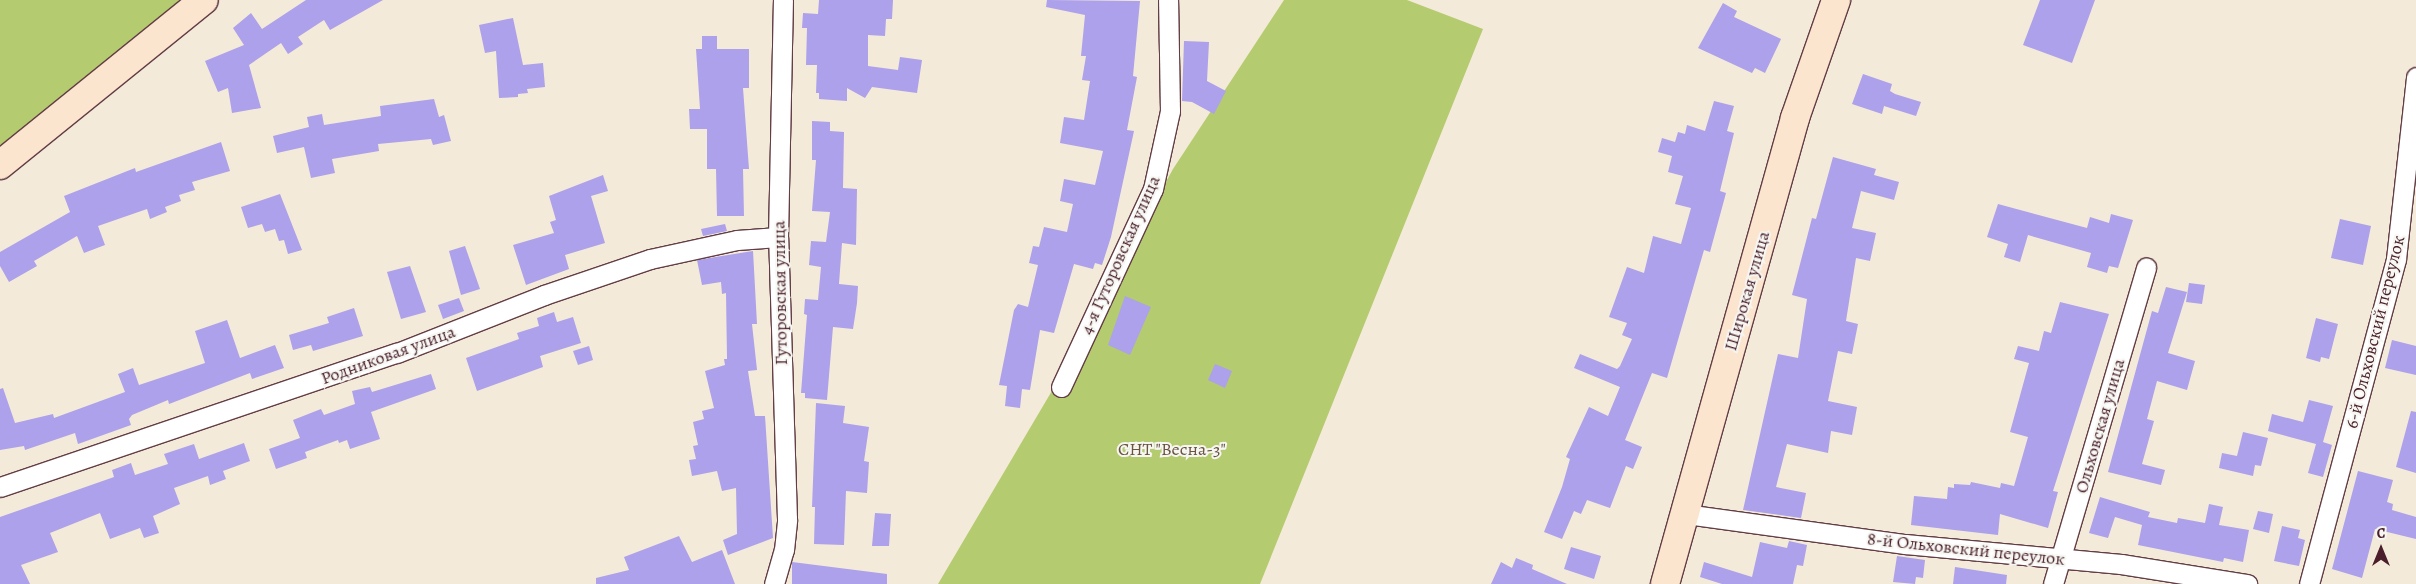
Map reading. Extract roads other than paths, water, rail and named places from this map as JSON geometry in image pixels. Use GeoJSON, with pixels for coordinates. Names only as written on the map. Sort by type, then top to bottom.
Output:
{"type":"FeatureCollection","features":[{"type":"Feature","properties":{"kind":"street"},"geometry":{"type":"LineString","coordinates":[[0,165],[204,0]]}},
{"type":"Feature","properties":{"kind":"street","name":"Гуторовская улица"},"geometry":{"type":"LineString","coordinates":[[774,584],[784,550],[787,519],[778,238],[783,0]]}},
{"type":"Feature","properties":{"kind":"street","name":"4-я Гуторовская улица"},"geometry":{"type":"LineString","coordinates":[[1061,387],[1153,189],[1170,111],[1168,0]]}},
{"type":"Feature","properties":{"kind":"street","name":"Широкая улица"},"geometry":{"type":"LineString","coordinates":[[1665,584],[1795,118],[1836,0]]}},
{"type":"Feature","properties":{"kind":"street","name":"6-й Ольховский переулок"},"geometry":{"type":"LineString","coordinates":[[2309,584],[2396,259],[2412,140],[2416,76]]}},
{"type":"Feature","properties":{"kind":"street","name":"Родниковая улица"},"geometry":{"type":"LineString","coordinates":[[0,487],[397,353],[544,295],[650,259],[737,240],[778,238]]}},
{"type":"Feature","properties":{"kind":"street","name":"Ольховская улица"},"geometry":{"type":"LineString","coordinates":[[2053,584],[2146,267]]}},
{"type":"Feature","properties":{"kind":"street","name":"8-й Ольховский переулок"},"geometry":{"type":"LineString","coordinates":[[1685,514],[1905,544],[2164,570],[2247,584]]}},
{"type":"Feature","properties":{"kind":"park label","name":"СНТ \"Весна-3\""},"geometry":{"type":"Point","coordinates":[1172,449]}}]}
